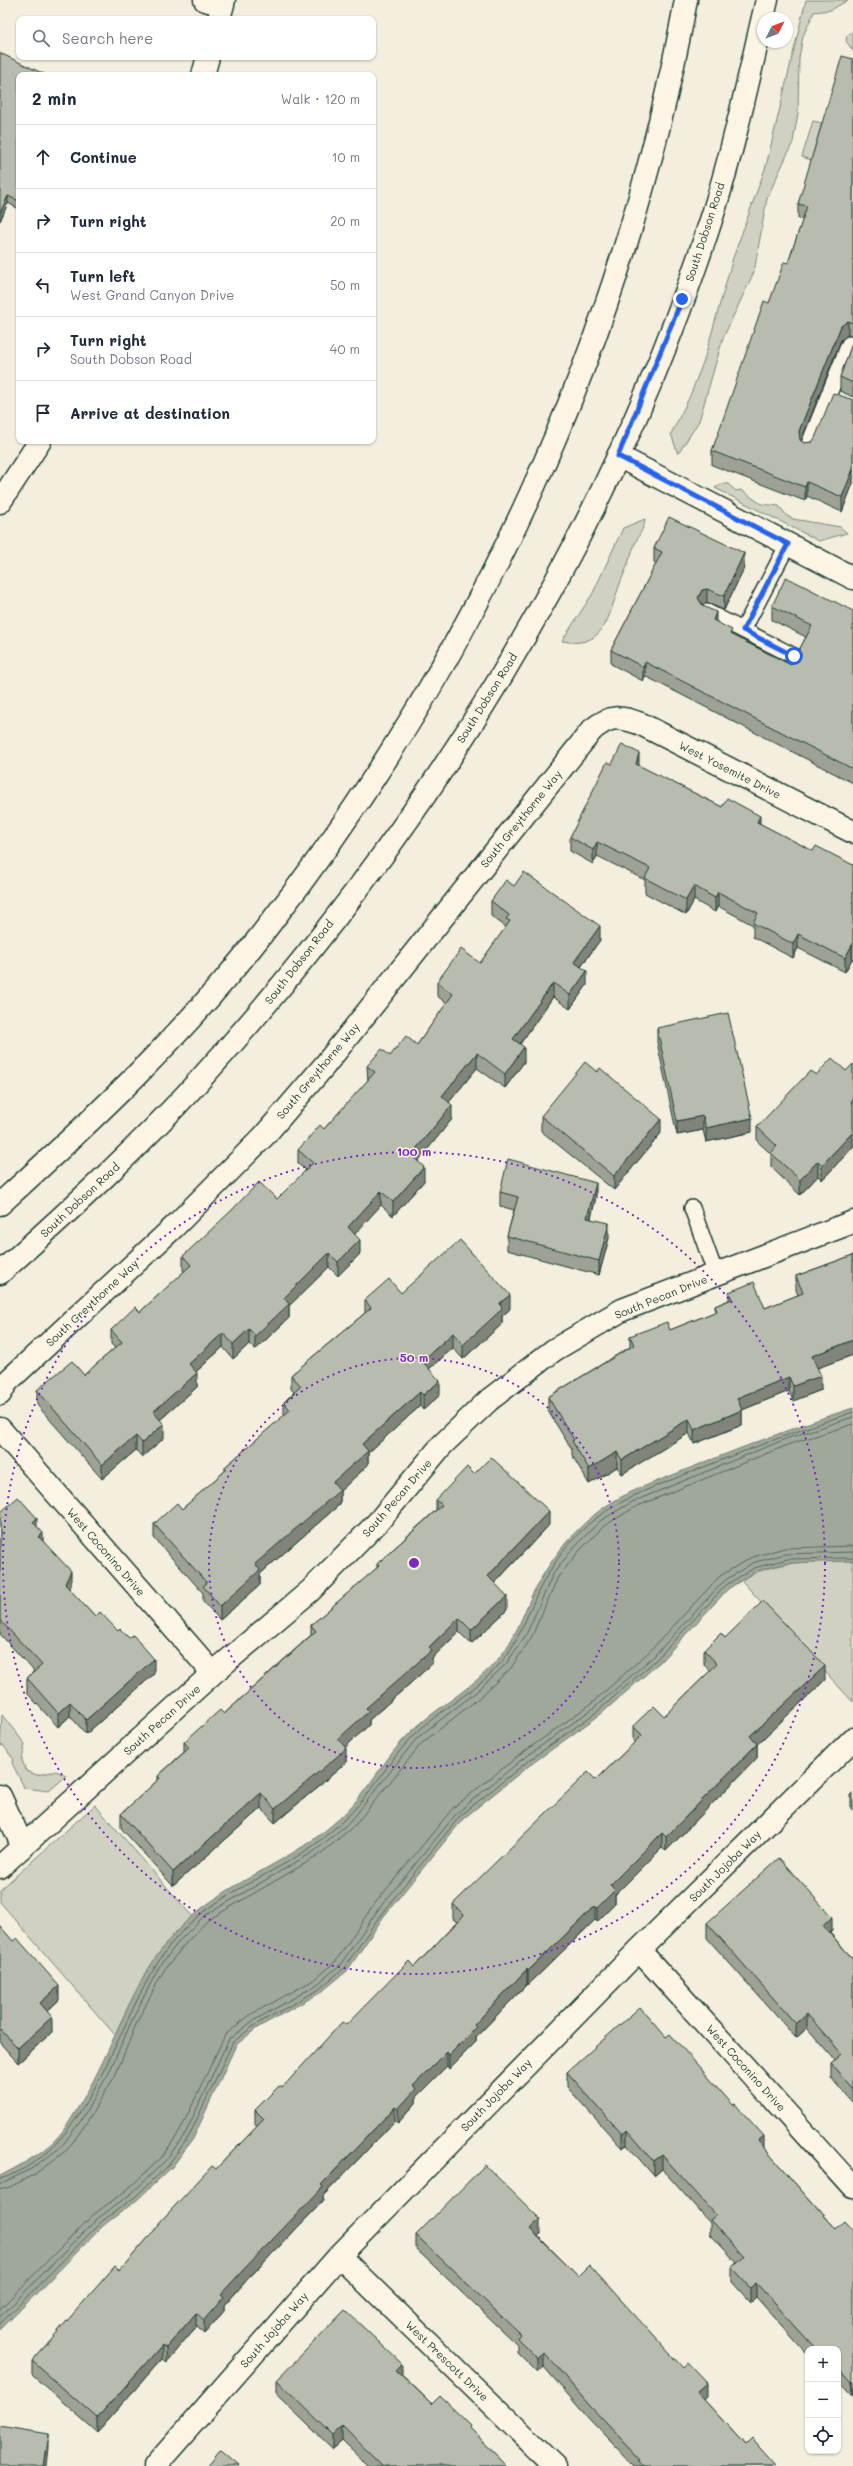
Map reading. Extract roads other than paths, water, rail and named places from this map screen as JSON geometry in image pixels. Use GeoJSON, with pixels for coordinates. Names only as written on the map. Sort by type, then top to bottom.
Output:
{"type":"FeatureCollection","features":[{"type":"Feature","properties":{"kind":"street"},"geometry":{"type":"LineString","coordinates":[[0,1204],[127,1084],[196,1011],[261,935],[383,766],[436,679],[485,592],[530,495],[568,408],[603,317],[633,227],[686,0]]}},
{"type":"Feature","properties":{"kind":"street","name":"South Dobson Road"},"geometry":{"type":"LineString","coordinates":[[0,1274],[116,1167],[195,1085],[267,1004],[396,835],[506,672],[556,584],[618,456],[677,313],[712,214],[739,123],[767,0]]}},
{"type":"Feature","properties":{"kind":"street"},"geometry":{"type":"LineString","coordinates":[[204,72],[207,60]]}},
{"type":"Feature","properties":{"kind":"street"},"geometry":{"type":"LineString","coordinates":[[0,502],[38,444]]}},
{"type":"Feature","properties":{"kind":"street"},"geometry":{"type":"LineString","coordinates":[[618,456],[853,578]]}},
{"type":"Feature","properties":{"kind":"street","name":"West Yosemite Drive"},"geometry":{"type":"LineString","coordinates":[[605,719],[624,718],[641,724],[853,832]]}},
{"type":"Feature","properties":{"kind":"street","name":"South Greythorne Way"},"geometry":{"type":"LineString","coordinates":[[0,1394],[8,1382],[176,1226],[264,1136],[325,1064],[592,730],[605,719]]}},
{"type":"Feature","properties":{"kind":"street","name":"South Pecan Drive"},"geometry":{"type":"LineString","coordinates":[[0,1867],[213,1673],[310,1591],[378,1522],[442,1445],[489,1400],[554,1350],[622,1310],[853,1222]]}},
{"type":"Feature","properties":{"kind":"street","name":"West Coconino Drive"},"geometry":{"type":"LineString","coordinates":[[0,1429],[213,1673]]}},
{"type":"Feature","properties":{"kind":"street","name":"South Jojoba Way"},"geometry":{"type":"LineString","coordinates":[[155,2466],[339,2256],[639,1950],[853,1739]]}},
{"type":"Feature","properties":{"kind":"street"},"geometry":{"type":"LineString","coordinates":[[0,1796],[23,1847]]}},
{"type":"Feature","properties":{"kind":"street"},"geometry":{"type":"LineString","coordinates":[[0,1832],[23,1847]]}},
{"type":"Feature","properties":{"kind":"street","name":"West Coconino Drive"},"geometry":{"type":"LineString","coordinates":[[639,1950],[853,2187]]}},
{"type":"Feature","properties":{"kind":"street","name":"West Prescott Drive"},"geometry":{"type":"LineString","coordinates":[[339,2256],[556,2466]]}},
{"type":"Feature","properties":{"kind":"lane"},"geometry":{"type":"LineString","coordinates":[[807,449],[835,398],[849,344]]}},
{"type":"Feature","properties":{"kind":"lane"},"geometry":{"type":"LineString","coordinates":[[743,630],[788,544]]}},
{"type":"Feature","properties":{"kind":"lane"},"geometry":{"type":"LineString","coordinates":[[707,612],[794,656]]}},
{"type":"Feature","properties":{"kind":"lane"},"geometry":{"type":"LineString","coordinates":[[692,1208],[716,1275]]}},
{"type":"Feature","properties":{"kind":"water"},"geometry":{"type":"Polygon","coordinates":[[[853,1408],[853,1561],[787,1563],[756,1571],[728,1589],[660,1662],[601,1714],[526,1768],[463,1819],[384,1916],[347,1971],[320,1993],[257,2028],[236,2045],[193,2139],[172,2167],[137,2200],[104,2225],[0,2330],[0,2176],[43,2151],[59,2136],[94,2080],[124,2015],[146,1973],[174,1934],[213,1900],[303,1846],[344,1814],[362,1794],[403,1740],[434,1713],[479,1678],[505,1651],[514,1636],[532,1595],[551,1562],[575,1532],[604,1507],[649,1484],[811,1422],[853,1408]]]}}]}
